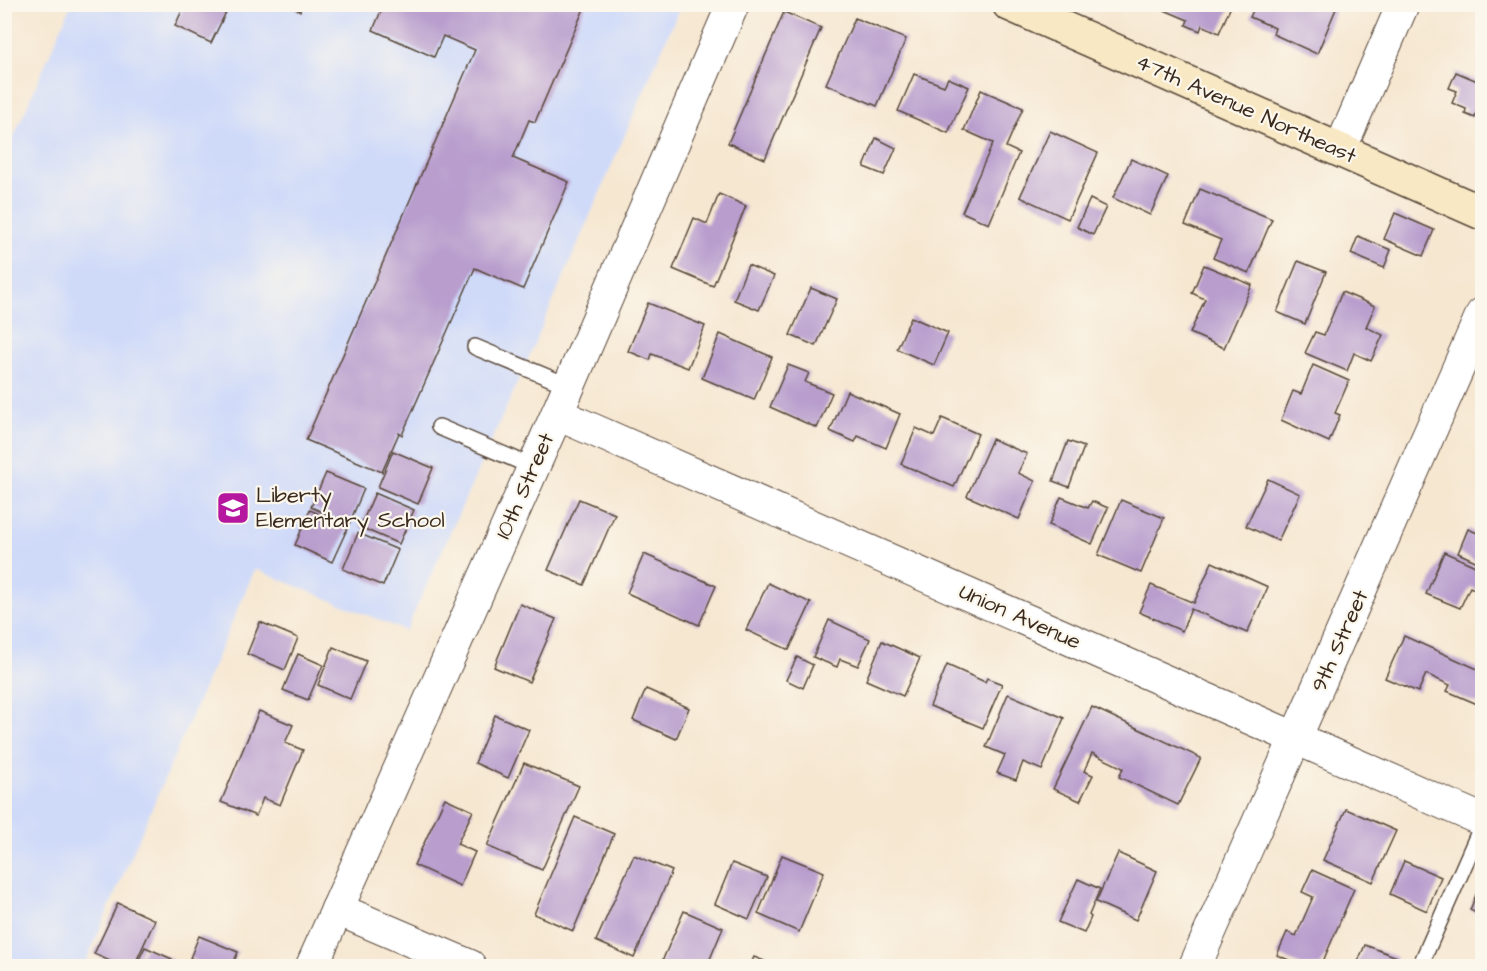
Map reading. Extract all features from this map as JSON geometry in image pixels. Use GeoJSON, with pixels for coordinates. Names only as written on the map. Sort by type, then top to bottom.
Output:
{"type":"FeatureCollection","features":[{"type":"Feature","properties":{"kind":"street","name":"10th Street"},"geometry":{"type":"LineString","coordinates":[[312,966],[563,400],[733,4]]}},
{"type":"Feature","properties":{"kind":"street","name":"47th Avenue Northeast"},"geometry":{"type":"LineString","coordinates":[[1009,4],[1482,213]]}},
{"type":"Feature","properties":{"kind":"street"},"geometry":{"type":"LineString","coordinates":[[1340,150],[1402,4]]}},
{"type":"Feature","properties":{"kind":"street","name":"9th Street"},"geometry":{"type":"LineString","coordinates":[[1195,966],[1297,739],[1482,314]]}},
{"type":"Feature","properties":{"kind":"street","name":"Union Avenue"},"geometry":{"type":"LineString","coordinates":[[563,400],[1297,739],[1482,820]]}},
{"type":"Feature","properties":{"kind":"street"},"geometry":{"type":"LineString","coordinates":[[337,909],[470,966]]}},
{"type":"Feature","properties":{"kind":"lane"},"geometry":{"type":"LineString","coordinates":[[475,347],[563,400]]}},
{"type":"Feature","properties":{"kind":"lane"},"geometry":{"type":"LineString","coordinates":[[439,427],[533,467]]}},
{"type":"Feature","properties":{"kind":"lane"},"geometry":{"type":"LineString","coordinates":[[1420,966],[1482,825]]}},
{"type":"Feature","properties":{"kind":"shaded area","name":"Liberty Elementary School"},"geometry":{"type":"Polygon","coordinates":[[[71,5],[681,5],[532,350],[406,631],[255,569],[84,966],[5,966],[5,157],[71,5]]]}},
{"type":"Feature","properties":{"kind":"building"},"geometry":{"type":"Polygon","coordinates":[[[185,4],[215,4],[227,10],[211,43],[175,26],[185,4]]]}},
{"type":"Feature","properties":{"kind":"building"},"geometry":{"type":"Polygon","coordinates":[[[285,4],[302,4],[300,11],[285,4]]]}},
{"type":"Feature","properties":{"kind":"building"},"geometry":{"type":"Polygon","coordinates":[[[384,4],[586,4],[535,122],[529,120],[513,158],[569,182],[523,289],[475,268],[402,435],[399,433],[382,472],[306,440],[475,50],[443,36],[434,57],[373,30],[384,4]]]}},
{"type":"Feature","properties":{"kind":"building"},"geometry":{"type":"Polygon","coordinates":[[[1164,4],[1232,4],[1219,33],[1202,25],[1200,31],[1186,25],[1188,20],[1162,9],[1164,4]]]}},
{"type":"Feature","properties":{"kind":"building"},"geometry":{"type":"Polygon","coordinates":[[[1256,4],[1338,4],[1317,54],[1273,34],[1275,28],[1250,17],[1256,4]]]}},
{"type":"Feature","properties":{"kind":"building"},"geometry":{"type":"Polygon","coordinates":[[[784,12],[821,28],[765,159],[728,143],[784,12]]]}},
{"type":"Feature","properties":{"kind":"building"},"geometry":{"type":"Polygon","coordinates":[[[855,18],[906,39],[877,106],[826,84],[855,18]]]}},
{"type":"Feature","properties":{"kind":"building"},"geometry":{"type":"Polygon","coordinates":[[[1456,72],[1482,83],[1482,116],[1476,113],[1475,118],[1465,114],[1466,109],[1452,103],[1457,91],[1449,88],[1456,72]]]}},
{"type":"Feature","properties":{"kind":"building"},"geometry":{"type":"Polygon","coordinates":[[[914,74],[944,86],[948,78],[969,87],[948,133],[898,111],[914,74]]]}},
{"type":"Feature","properties":{"kind":"building"},"geometry":{"type":"Polygon","coordinates":[[[981,90],[1023,108],[1006,147],[1019,153],[989,224],[962,212],[993,143],[964,130],[981,90]]]}},
{"type":"Feature","properties":{"kind":"building"},"geometry":{"type":"Polygon","coordinates":[[[1050,131],[1098,153],[1068,219],[1020,197],[1050,131]]]}},
{"type":"Feature","properties":{"kind":"building"},"geometry":{"type":"Polygon","coordinates":[[[876,138],[896,148],[884,175],[864,167],[876,138]]]}},
{"type":"Feature","properties":{"kind":"building"},"geometry":{"type":"Polygon","coordinates":[[[1131,159],[1168,176],[1150,215],[1113,198],[1131,159]]]}},
{"type":"Feature","properties":{"kind":"building"},"geometry":{"type":"Polygon","coordinates":[[[1200,189],[1272,219],[1249,273],[1213,258],[1221,240],[1185,225],[1200,189]]]}},
{"type":"Feature","properties":{"kind":"building"},"geometry":{"type":"Polygon","coordinates":[[[719,194],[746,206],[713,286],[673,269],[694,218],[707,224],[719,194]]]}},
{"type":"Feature","properties":{"kind":"building"},"geometry":{"type":"Polygon","coordinates":[[[1090,199],[1106,207],[1093,235],[1077,227],[1090,199]]]}},
{"type":"Feature","properties":{"kind":"building"},"geometry":{"type":"Polygon","coordinates":[[[1395,213],[1434,230],[1423,256],[1384,239],[1395,213]]]}},
{"type":"Feature","properties":{"kind":"building"},"geometry":{"type":"Polygon","coordinates":[[[1358,236],[1391,250],[1384,268],[1351,254],[1358,236]]]}},
{"type":"Feature","properties":{"kind":"building"},"geometry":{"type":"Polygon","coordinates":[[[1298,261],[1326,272],[1305,324],[1277,312],[1298,261]]]}},
{"type":"Feature","properties":{"kind":"building"},"geometry":{"type":"Polygon","coordinates":[[[748,265],[774,276],[759,310],[734,300],[748,265]]]}},
{"type":"Feature","properties":{"kind":"building"},"geometry":{"type":"Polygon","coordinates":[[[1204,265],[1252,285],[1224,348],[1190,333],[1205,299],[1192,293],[1204,265]]]}},
{"type":"Feature","properties":{"kind":"building"},"geometry":{"type":"Polygon","coordinates":[[[811,288],[837,299],[816,346],[790,335],[811,288]]]}},
{"type":"Feature","properties":{"kind":"building"},"geometry":{"type":"Polygon","coordinates":[[[1342,292],[1375,306],[1366,327],[1383,335],[1371,361],[1354,353],[1347,371],[1305,353],[1315,332],[1324,335],[1342,292]]]}},
{"type":"Feature","properties":{"kind":"building"},"geometry":{"type":"Polygon","coordinates":[[[648,303],[705,326],[688,368],[652,354],[650,360],[628,351],[648,303]]]}},
{"type":"Feature","properties":{"kind":"building"},"geometry":{"type":"Polygon","coordinates":[[[911,317],[948,333],[934,365],[897,349],[911,317]]]}},
{"type":"Feature","properties":{"kind":"building"},"geometry":{"type":"Polygon","coordinates":[[[720,334],[772,357],[754,400],[702,378],[720,334]]]}},
{"type":"Feature","properties":{"kind":"building"},"geometry":{"type":"Polygon","coordinates":[[[788,365],[809,373],[805,382],[832,393],[817,428],[770,407],[788,365]]]}},
{"type":"Feature","properties":{"kind":"building"},"geometry":{"type":"Polygon","coordinates":[[[1313,365],[1349,381],[1335,413],[1340,415],[1329,442],[1281,420],[1293,391],[1301,394],[1313,365]]]}},
{"type":"Feature","properties":{"kind":"building"},"geometry":{"type":"Polygon","coordinates":[[[847,391],[900,414],[886,448],[858,436],[855,442],[830,431],[847,391]]]}},
{"type":"Feature","properties":{"kind":"building"},"geometry":{"type":"Polygon","coordinates":[[[942,418],[978,434],[954,487],[901,464],[916,428],[934,436],[942,418]]]}},
{"type":"Feature","properties":{"kind":"building"},"geometry":{"type":"Polygon","coordinates":[[[992,439],[1027,454],[1018,473],[1035,481],[1019,519],[967,496],[992,439]]]}},
{"type":"Feature","properties":{"kind":"building"},"geometry":{"type":"Polygon","coordinates":[[[1068,441],[1084,447],[1069,487],[1053,481],[1068,441]]]}},
{"type":"Feature","properties":{"kind":"building"},"geometry":{"type":"Polygon","coordinates":[[[393,451],[433,468],[418,504],[378,487],[393,451]]]}},
{"type":"Feature","properties":{"kind":"building"},"geometry":{"type":"Polygon","coordinates":[[[326,473],[364,489],[349,524],[311,507],[326,473]]]}},
{"type":"Feature","properties":{"kind":"building"},"geometry":{"type":"Polygon","coordinates":[[[1268,479],[1300,494],[1278,541],[1246,526],[1268,479]]]}},
{"type":"Feature","properties":{"kind":"building"},"geometry":{"type":"Polygon","coordinates":[[[375,493],[414,510],[399,544],[360,527],[375,493]]]}},
{"type":"Feature","properties":{"kind":"building"},"geometry":{"type":"Polygon","coordinates":[[[1061,497],[1088,508],[1092,501],[1108,508],[1092,544],[1049,525],[1061,497]]]}},
{"type":"Feature","properties":{"kind":"building"},"geometry":{"type":"Polygon","coordinates":[[[579,499],[615,514],[584,585],[548,570],[579,499]]]}},
{"type":"Feature","properties":{"kind":"building"},"geometry":{"type":"Polygon","coordinates":[[[1121,500],[1164,518],[1141,573],[1098,555],[1121,500]]]}},
{"type":"Feature","properties":{"kind":"building"},"geometry":{"type":"Polygon","coordinates":[[[310,510],[348,527],[332,562],[295,545],[310,510]]]}},
{"type":"Feature","properties":{"kind":"building"},"geometry":{"type":"Polygon","coordinates":[[[1468,529],[1482,535],[1482,564],[1458,553],[1468,529]]]}},
{"type":"Feature","properties":{"kind":"building"},"geometry":{"type":"Polygon","coordinates":[[[358,533],[398,550],[383,586],[343,569],[358,533]]]}},
{"type":"Feature","properties":{"kind":"building"},"geometry":{"type":"Polygon","coordinates":[[[1444,552],[1482,569],[1482,593],[1470,587],[1460,608],[1426,594],[1444,552]]]}},
{"type":"Feature","properties":{"kind":"building"},"geometry":{"type":"Polygon","coordinates":[[[644,554],[716,586],[699,625],[627,593],[644,554]]]}},
{"type":"Feature","properties":{"kind":"building"},"geometry":{"type":"Polygon","coordinates":[[[1212,562],[1268,587],[1247,633],[1191,609],[1182,631],[1139,612],[1151,585],[1194,603],[1212,562]]]}},
{"type":"Feature","properties":{"kind":"building"},"geometry":{"type":"Polygon","coordinates":[[[768,583],[811,603],[789,650],[746,630],[768,583]]]}},
{"type":"Feature","properties":{"kind":"building"},"geometry":{"type":"Polygon","coordinates":[[[520,604],[556,619],[529,682],[494,667],[520,604]]]}},
{"type":"Feature","properties":{"kind":"building"},"geometry":{"type":"Polygon","coordinates":[[[829,620],[870,639],[858,666],[840,659],[837,667],[813,657],[829,620]]]}},
{"type":"Feature","properties":{"kind":"building"},"geometry":{"type":"Polygon","coordinates":[[[260,622],[298,638],[285,670],[247,654],[260,622]]]}},
{"type":"Feature","properties":{"kind":"building"},"geometry":{"type":"Polygon","coordinates":[[[1404,636],[1482,671],[1482,706],[1447,691],[1450,685],[1426,674],[1418,692],[1385,678],[1404,636]]]}},
{"type":"Feature","properties":{"kind":"building"},"geometry":{"type":"Polygon","coordinates":[[[882,641],[920,658],[903,696],[866,680],[882,641]]]}},
{"type":"Feature","properties":{"kind":"building"},"geometry":{"type":"Polygon","coordinates":[[[333,647],[366,661],[350,699],[318,685],[333,647]]]}},
{"type":"Feature","properties":{"kind":"building"},"geometry":{"type":"Polygon","coordinates":[[[298,654],[323,665],[308,700],[283,690],[298,654]]]}},
{"type":"Feature","properties":{"kind":"building"},"geometry":{"type":"Polygon","coordinates":[[[797,657],[813,665],[803,688],[786,680],[797,657]]]}},
{"type":"Feature","properties":{"kind":"building"},"geometry":{"type":"Polygon","coordinates":[[[947,665],[985,682],[987,678],[1002,684],[983,728],[930,706],[947,665]]]}},
{"type":"Feature","properties":{"kind":"building"},"geometry":{"type":"Polygon","coordinates":[[[646,689],[689,708],[676,739],[633,720],[646,689]]]}},
{"type":"Feature","properties":{"kind":"building"},"geometry":{"type":"Polygon","coordinates":[[[1008,694],[1064,718],[1042,770],[1023,762],[1016,780],[997,773],[1005,755],[986,747],[1008,694]]]}},
{"type":"Feature","properties":{"kind":"building"},"geometry":{"type":"Polygon","coordinates":[[[1092,707],[1201,758],[1178,805],[1119,777],[1123,768],[1092,753],[1084,771],[1093,775],[1080,801],[1053,789],[1092,707]]]}},
{"type":"Feature","properties":{"kind":"building"},"geometry":{"type":"Polygon","coordinates":[[[259,711],[293,725],[285,743],[303,750],[280,805],[263,798],[256,816],[221,802],[259,711]]]}},
{"type":"Feature","properties":{"kind":"building"},"geometry":{"type":"Polygon","coordinates":[[[495,715],[529,730],[508,778],[475,763],[495,715]]]}},
{"type":"Feature","properties":{"kind":"building"},"geometry":{"type":"Polygon","coordinates":[[[524,763],[579,786],[542,870],[487,846],[524,763]]]}},
{"type":"Feature","properties":{"kind":"building"},"geometry":{"type":"Polygon","coordinates":[[[445,798],[473,811],[457,844],[475,852],[460,886],[414,865],[445,798]]]}},
{"type":"Feature","properties":{"kind":"building"},"geometry":{"type":"Polygon","coordinates":[[[1346,809],[1396,831],[1373,882],[1323,860],[1346,809]]]}},
{"type":"Feature","properties":{"kind":"building"},"geometry":{"type":"Polygon","coordinates":[[[575,817],[614,834],[573,931],[534,914],[575,817]]]}},
{"type":"Feature","properties":{"kind":"building"},"geometry":{"type":"Polygon","coordinates":[[[1118,853],[1157,871],[1136,920],[1096,902],[1118,853]]]}},
{"type":"Feature","properties":{"kind":"building"},"geometry":{"type":"Polygon","coordinates":[[[634,855],[672,871],[634,958],[596,941],[634,855]]]}},
{"type":"Feature","properties":{"kind":"building"},"geometry":{"type":"Polygon","coordinates":[[[782,855],[824,872],[799,932],[758,914],[782,855]]]}},
{"type":"Feature","properties":{"kind":"building"},"geometry":{"type":"Polygon","coordinates":[[[1404,861],[1441,877],[1427,911],[1390,894],[1404,861]]]}},
{"type":"Feature","properties":{"kind":"building"},"geometry":{"type":"Polygon","coordinates":[[[732,863],[767,877],[749,919],[715,904],[732,863]]]}},
{"type":"Feature","properties":{"kind":"building"},"geometry":{"type":"Polygon","coordinates":[[[1312,870],[1354,889],[1321,966],[1303,966],[1277,955],[1287,932],[1296,936],[1313,897],[1302,892],[1312,870]]]}},
{"type":"Feature","properties":{"kind":"building"},"geometry":{"type":"Polygon","coordinates":[[[1078,879],[1100,889],[1084,933],[1058,922],[1078,879]]]}},
{"type":"Feature","properties":{"kind":"building"},"geometry":{"type":"Polygon","coordinates":[[[1482,880],[1482,916],[1470,910],[1482,880]]]}},
{"type":"Feature","properties":{"kind":"building"},"geometry":{"type":"Polygon","coordinates":[[[118,903],[155,920],[134,966],[121,966],[94,954],[118,903]]]}},
{"type":"Feature","properties":{"kind":"building"},"geometry":{"type":"Polygon","coordinates":[[[684,911],[723,928],[707,966],[660,966],[684,911]]]}},
{"type":"Feature","properties":{"kind":"building"},"geometry":{"type":"Polygon","coordinates":[[[199,936],[238,952],[232,966],[193,966],[195,960],[190,958],[199,936]]]}},
{"type":"Feature","properties":{"kind":"building"},"geometry":{"type":"Polygon","coordinates":[[[1365,945],[1397,957],[1393,966],[1356,966],[1365,945]]]}},
{"type":"Feature","properties":{"kind":"building"},"geometry":{"type":"Polygon","coordinates":[[[145,947],[172,959],[169,966],[136,966],[145,947]]]}},
{"type":"Feature","properties":{"kind":"building"},"geometry":{"type":"Polygon","coordinates":[[[754,957],[777,966],[750,966],[754,957]]]}},
{"type":"Feature","properties":{"kind":"place","name":"Liberty Elementary School"},"geometry":{"type":"Point","coordinates":[233,508]}}]}
